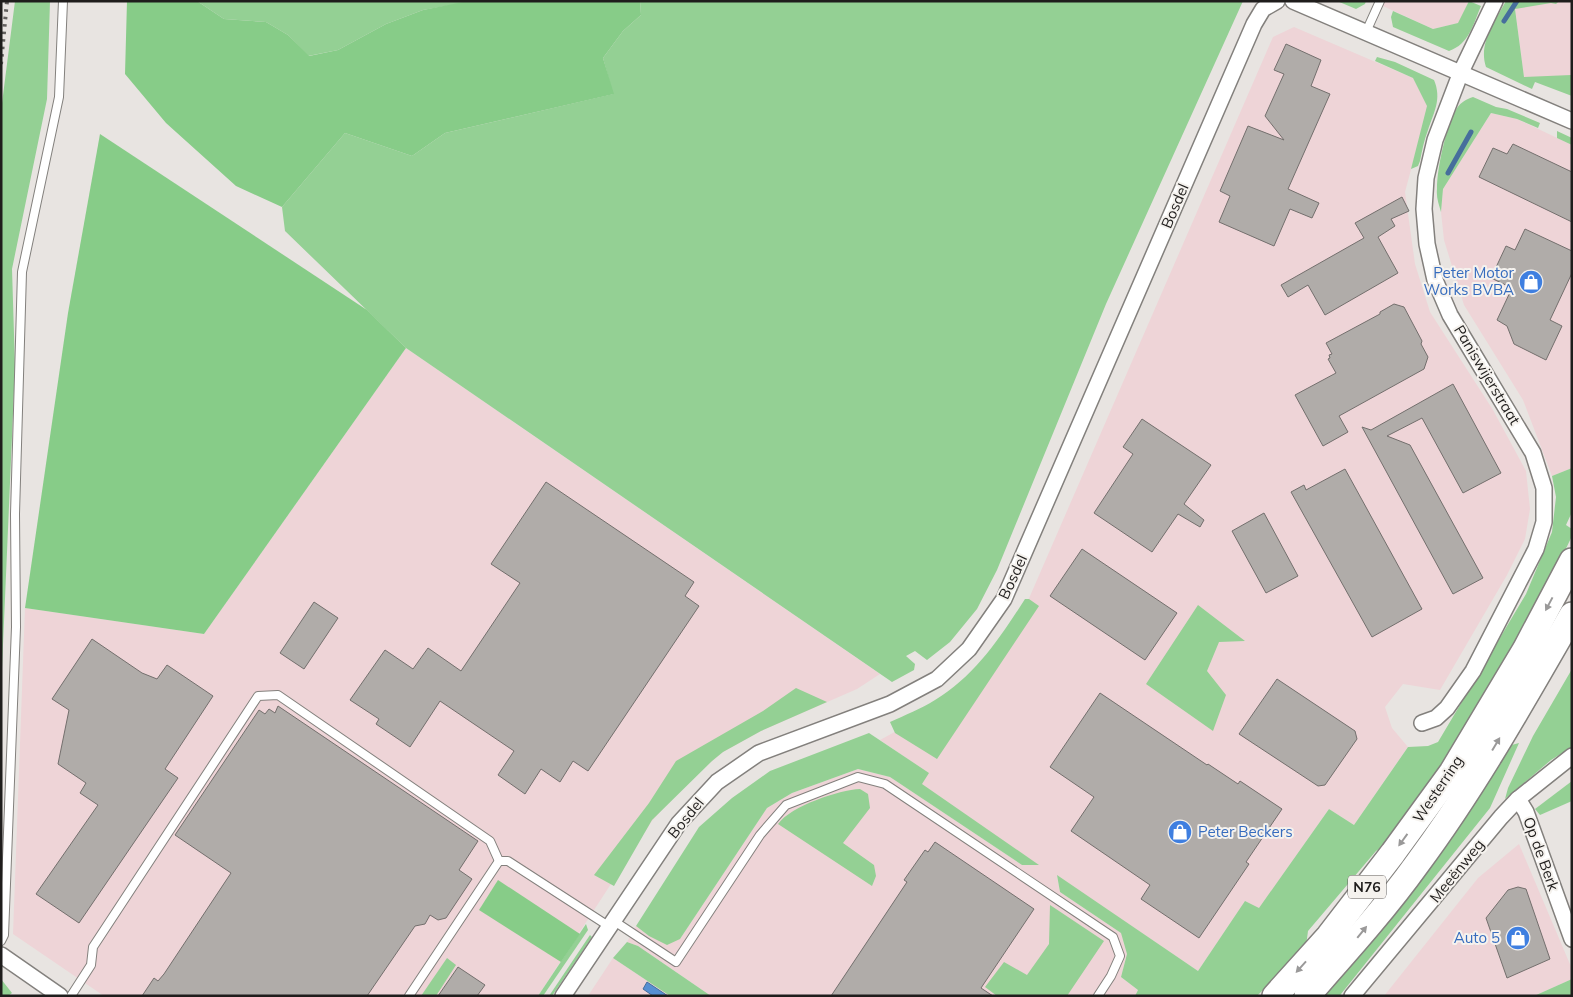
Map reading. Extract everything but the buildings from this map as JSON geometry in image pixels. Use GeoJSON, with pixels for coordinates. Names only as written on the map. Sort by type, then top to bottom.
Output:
{"type":"FeatureCollection","features":[{"type":"Feature","properties":{"kind":"highway","name":"Westerring"},"geometry":{"type":"LineString","coordinates":[[1275,996],[1335,928],[1452,772],[1525,650],[1572,561]]}},
{"type":"Feature","properties":{"kind":"highway","name":"Westerring"},"geometry":{"type":"LineString","coordinates":[[1307,996],[1346,952],[1422,857],[1471,786],[1572,615]]}},
{"type":"Feature","properties":{"kind":"street","name":"Bosdel"},"geometry":{"type":"LineString","coordinates":[[563,996],[679,823],[717,782],[759,753],[890,704],[936,679],[969,649],[1004,599],[1254,24],[1263,9],[1277,1]]}},
{"type":"Feature","properties":{"kind":"street"},"geometry":{"type":"LineString","coordinates":[[1293,1],[1572,121]]}},
{"type":"Feature","properties":{"kind":"street","name":"Paniswijerstraat"},"geometry":{"type":"LineString","coordinates":[[1422,723],[1436,718],[1446,708],[1473,671],[1536,549],[1544,522],[1544,488],[1533,453],[1450,315],[1436,280],[1427,244],[1424,209],[1427,172],[1435,140],[1461,72],[1495,1]]}},
{"type":"Feature","properties":{"kind":"street","name":"Meeënweg"},"geometry":{"type":"LineString","coordinates":[[1352,996],[1495,824],[1518,799],[1572,756]]}},
{"type":"Feature","properties":{"kind":"street","name":"Op de Berk"},"geometry":{"type":"LineString","coordinates":[[1518,799],[1526,812],[1572,939]]}},
{"type":"Feature","properties":{"kind":"street"},"geometry":{"type":"LineString","coordinates":[[1,955],[60,996]]}},
{"type":"Feature","properties":{"kind":"lane"},"geometry":{"type":"LineString","coordinates":[[1,941],[4,935],[16,627],[15,514],[22,272],[59,97],[63,1]]}},
{"type":"Feature","properties":{"kind":"lane"},"geometry":{"type":"LineString","coordinates":[[1366,32],[1380,1]]}},
{"type":"Feature","properties":{"kind":"lane"},"geometry":{"type":"LineString","coordinates":[[71,996],[91,965],[93,947],[258,696],[278,695],[490,841],[499,861]]}},
{"type":"Feature","properties":{"kind":"lane"},"geometry":{"type":"LineString","coordinates":[[499,861],[508,861],[676,962],[760,835],[786,805],[858,777],[885,784],[1113,937],[1120,956],[1111,976],[1098,996]]}},
{"type":"Feature","properties":{"kind":"lane"},"geometry":{"type":"LineString","coordinates":[[409,996],[499,861]]}},
{"type":"Feature","properties":{"kind":"shaded area"},"geometry":{"type":"Polygon","coordinates":[[[1372,1],[1469,1],[1459,23],[1433,29],[1372,1]]]}},
{"type":"Feature","properties":{"kind":"shaded area"},"geometry":{"type":"Polygon","coordinates":[[[1558,1],[1572,1],[1572,76],[1524,78],[1515,8],[1558,1]]]}},
{"type":"Feature","properties":{"kind":"shaded area"},"geometry":{"type":"Polygon","coordinates":[[[1294,27],[1413,78],[1428,106],[1405,192],[1415,264],[1430,312],[1493,410],[1526,471],[1530,509],[1525,539],[1507,575],[1440,690],[1403,684],[1385,707],[1392,728],[1408,747],[1354,825],[1329,809],[1259,909],[1245,902],[1198,971],[1057,876],[1060,892],[1121,933],[1127,954],[1121,977],[1138,990],[1135,996],[711,996],[638,946],[627,942],[636,926],[649,936],[680,939],[767,808],[792,793],[858,769],[890,777],[1022,865],[1038,865],[921,784],[928,773],[880,740],[960,696],[1027,603],[1273,37],[1294,27]]]}},
{"type":"Feature","properties":{"kind":"shaded area"},"geometry":{"type":"Polygon","coordinates":[[[1491,113],[1517,119],[1572,145],[1572,468],[1552,476],[1523,400],[1464,305],[1444,240],[1441,212],[1443,189],[1491,113]]]}},
{"type":"Feature","properties":{"kind":"shaded area"},"geometry":{"type":"Polygon","coordinates":[[[406,348],[880,674],[857,689],[761,731],[723,752],[686,783],[652,821],[538,996],[104,996],[13,934],[25,608],[204,634],[406,348]]]}},
{"type":"Feature","properties":{"kind":"shaded area"},"geometry":{"type":"Polygon","coordinates":[[[1519,844],[1572,969],[1572,979],[1534,996],[1384,996],[1478,878],[1519,844]]]}},
{"type":"Feature","properties":{"kind":"shaded area"},"geometry":{"type":"Polygon","coordinates":[[[613,958],[670,996],[588,996],[613,958]]]}},
{"type":"Feature","properties":{"kind":"green space"},"geometry":{"type":"Polygon","coordinates":[[[15,1],[50,1],[47,99],[12,269],[15,367],[1,691],[1,111],[15,1]]]}},
{"type":"Feature","properties":{"kind":"green space"},"geometry":{"type":"Polygon","coordinates":[[[127,1],[197,1],[224,19],[266,22],[288,35],[309,56],[338,50],[386,24],[423,10],[468,1],[640,1],[641,15],[623,31],[603,58],[614,94],[445,133],[412,156],[345,133],[282,207],[236,186],[166,123],[125,74],[127,1]]]}},
{"type":"Feature","properties":{"kind":"green space"},"geometry":{"type":"Polygon","coordinates":[[[197,1],[474,1],[423,10],[386,24],[338,50],[308,56],[288,35],[266,22],[224,19],[197,1]]]}},
{"type":"Feature","properties":{"kind":"green space"},"geometry":{"type":"Polygon","coordinates":[[[640,1],[1243,1],[1106,304],[997,570],[977,609],[950,642],[927,660],[915,651],[906,656],[915,664],[914,670],[892,682],[406,348],[285,231],[282,207],[345,133],[412,156],[445,133],[613,94],[603,58],[623,31],[641,15],[640,1]]]}},
{"type":"Feature","properties":{"kind":"green space"},"geometry":{"type":"Polygon","coordinates":[[[1337,1],[1366,1],[1365,4],[1356,9],[1337,1]]]}},
{"type":"Feature","properties":{"kind":"green space"},"geometry":{"type":"Polygon","coordinates":[[[1469,1],[1481,6],[1466,39],[1456,48],[1449,51],[1393,27],[1391,17],[1393,11],[1433,29],[1458,23],[1469,1]]]}},
{"type":"Feature","properties":{"kind":"green space"},"geometry":{"type":"Polygon","coordinates":[[[1506,1],[1559,1],[1556,4],[1551,3],[1515,9],[1524,77],[1571,75],[1572,96],[1535,82],[1532,89],[1486,67],[1484,50],[1486,41],[1506,1]]]}},
{"type":"Feature","properties":{"kind":"green space"},"geometry":{"type":"Polygon","coordinates":[[[1377,57],[1395,62],[1434,80],[1437,93],[1436,105],[1425,138],[1420,161],[1418,166],[1411,169],[1427,106],[1413,78],[1375,61],[1377,57]]]}},
{"type":"Feature","properties":{"kind":"green space"},"geometry":{"type":"Polygon","coordinates":[[[1473,97],[1540,123],[1538,128],[1517,119],[1491,113],[1443,189],[1441,212],[1437,195],[1437,180],[1446,136],[1457,108],[1464,101],[1473,97]]]}},
{"type":"Feature","properties":{"kind":"green space"},"geometry":{"type":"Polygon","coordinates":[[[1557,131],[1572,138],[1572,145],[1557,138],[1557,131]]]}},
{"type":"Feature","properties":{"kind":"green space"},"geometry":{"type":"Polygon","coordinates":[[[100,134],[367,310],[406,348],[204,634],[25,608],[68,313],[100,134]]]}},
{"type":"Feature","properties":{"kind":"green space"},"geometry":{"type":"Polygon","coordinates":[[[1572,468],[1572,512],[1566,525],[1572,529],[1572,536],[1539,605],[1453,752],[1385,845],[1376,851],[1308,931],[1306,946],[1257,996],[1135,996],[1138,990],[1121,977],[1127,954],[1121,933],[1060,892],[1057,875],[1198,971],[1245,901],[1259,908],[1329,809],[1354,825],[1408,747],[1428,746],[1438,742],[1526,594],[1552,532],[1556,497],[1552,476],[1572,468]]]}},
{"type":"Feature","properties":{"kind":"green space"},"geometry":{"type":"Polygon","coordinates":[[[1025,599],[1029,599],[1039,606],[937,759],[895,733],[890,722],[935,700],[962,680],[974,668],[996,642],[1025,599]]]}},
{"type":"Feature","properties":{"kind":"green space"},"geometry":{"type":"Polygon","coordinates":[[[1198,605],[1245,641],[1219,642],[1207,671],[1226,695],[1213,731],[1146,684],[1198,605]]]}},
{"type":"Feature","properties":{"kind":"green space"},"geometry":{"type":"Polygon","coordinates":[[[1572,669],[1572,747],[1551,760],[1505,799],[1508,788],[1533,736],[1572,669]]]}},
{"type":"Feature","properties":{"kind":"green space"},"geometry":{"type":"Polygon","coordinates":[[[796,688],[827,702],[761,731],[723,752],[652,820],[614,886],[594,875],[649,803],[676,761],[763,711],[796,688]]]}},
{"type":"Feature","properties":{"kind":"green space"},"geometry":{"type":"Polygon","coordinates":[[[869,733],[929,773],[922,784],[1039,865],[1022,865],[890,777],[858,769],[792,793],[767,808],[680,939],[667,945],[649,936],[636,926],[699,827],[732,798],[770,771],[869,733]]]}},
{"type":"Feature","properties":{"kind":"green space"},"geometry":{"type":"Polygon","coordinates":[[[1519,743],[1490,808],[1340,996],[1320,996],[1508,746],[1519,743]]]}},
{"type":"Feature","properties":{"kind":"green space"},"geometry":{"type":"Polygon","coordinates":[[[1572,781],[1572,801],[1540,815],[1535,809],[1572,781]]]}},
{"type":"Feature","properties":{"kind":"green space"},"geometry":{"type":"Polygon","coordinates":[[[860,789],[868,794],[870,808],[843,843],[874,865],[876,876],[872,886],[778,824],[784,817],[804,805],[840,792],[860,789]]]}},
{"type":"Feature","properties":{"kind":"green space"},"geometry":{"type":"Polygon","coordinates":[[[498,880],[580,934],[561,962],[479,910],[498,880]]]}},
{"type":"Feature","properties":{"kind":"green space"},"geometry":{"type":"Polygon","coordinates":[[[1050,905],[1104,941],[1067,996],[997,996],[985,987],[1004,962],[1027,975],[1049,944],[1050,905]]]}},
{"type":"Feature","properties":{"kind":"green space"},"geometry":{"type":"Polygon","coordinates":[[[586,924],[588,930],[543,996],[538,996],[586,924]]]}},
{"type":"Feature","properties":{"kind":"green space"},"geometry":{"type":"Polygon","coordinates":[[[590,935],[592,937],[552,996],[549,996],[590,935]]]}},
{"type":"Feature","properties":{"kind":"green space"},"geometry":{"type":"Polygon","coordinates":[[[627,942],[638,946],[711,996],[670,996],[613,958],[627,942]]]}},
{"type":"Feature","properties":{"kind":"green space"},"geometry":{"type":"Polygon","coordinates":[[[447,958],[456,965],[436,996],[421,996],[447,958]]]}},
{"type":"Feature","properties":{"kind":"green space"},"geometry":{"type":"Polygon","coordinates":[[[1,979],[12,993],[8,996],[1,996],[1,979]]]}},
{"type":"Feature","properties":{"kind":"green space"},"geometry":{"type":"Polygon","coordinates":[[[1572,979],[1572,996],[1534,996],[1572,979]]]}},
{"type":"Feature","properties":{"kind":"water"},"geometry":{"type":"Polygon","coordinates":[[[647,982],[668,996],[653,996],[643,989],[647,982]]]}},
{"type":"Feature","properties":{"kind":"waterway"},"geometry":{"type":"LineString","coordinates":[[1504,21],[1517,1]]}},
{"type":"Feature","properties":{"kind":"waterway"},"geometry":{"type":"LineString","coordinates":[[1448,173],[1471,132]]}},
{"type":"Feature","properties":{"kind":"railway"},"geometry":{"type":"LineString","coordinates":[[1,64],[7,1]]}},
{"type":"Feature","properties":{"kind":"place","name":"Peter Motor Works BVBA"},"geometry":{"type":"Point","coordinates":[1531,282]}},
{"type":"Feature","properties":{"kind":"place","name":"Peter Beckers"},"geometry":{"type":"Point","coordinates":[1180,832]}},
{"type":"Feature","properties":{"kind":"place","name":"Auto 5"},"geometry":{"type":"Point","coordinates":[1518,938]}}]}
